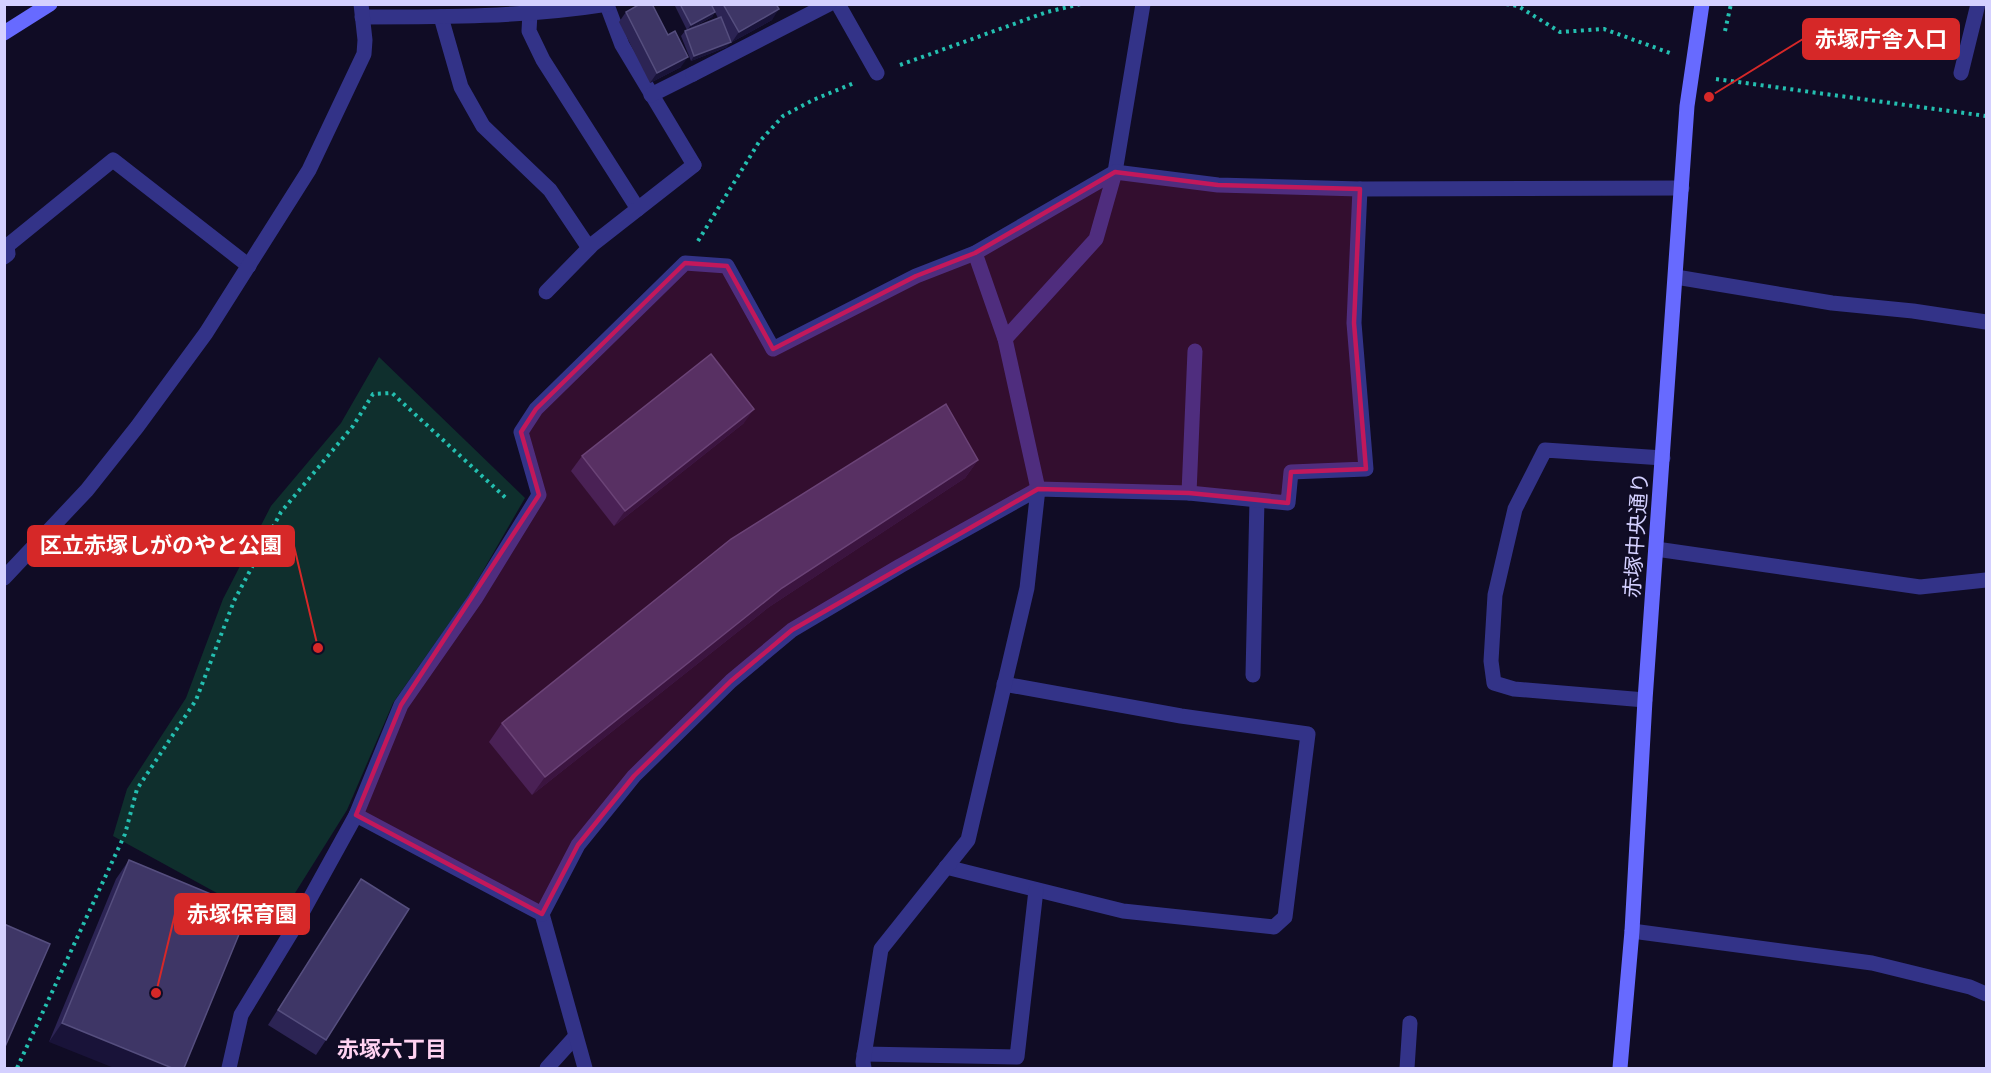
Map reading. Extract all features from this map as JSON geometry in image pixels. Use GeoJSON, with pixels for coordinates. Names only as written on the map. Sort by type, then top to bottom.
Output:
{"type":"FeatureCollection","features":[{"type":"Feature","properties":{"kind":"street"},"geometry":{"type":"LineString","coordinates":[[4,33],[50,4]]}},
{"type":"Feature","properties":{"kind":"street"},"geometry":{"type":"LineString","coordinates":[[651,95],[829,4]]}},
{"type":"Feature","properties":{"kind":"street"},"geometry":{"type":"LineString","coordinates":[[838,4],[877,73]]}},
{"type":"Feature","properties":{"kind":"street"},"geometry":{"type":"LineString","coordinates":[[1005,339],[1096,239],[1115,172],[1143,4]]}},
{"type":"Feature","properties":{"kind":"street","name":"赤塚中央通り"},"geometry":{"type":"LineString","coordinates":[[1620,1068],[1632,931],[1645,700],[1687,106],[1702,4]]}},
{"type":"Feature","properties":{"kind":"street"},"geometry":{"type":"LineString","coordinates":[[1961,73],[1978,4]]}},
{"type":"Feature","properties":{"kind":"street"},"geometry":{"type":"LineString","coordinates":[[4,578],[87,490],[137,427],[206,333],[249,266],[309,170],[364,54],[362,11],[441,17],[530,13],[607,5],[622,45],[694,165],[589,248],[546,292]]}},
{"type":"Feature","properties":{"kind":"street"},"geometry":{"type":"LineString","coordinates":[[530,13],[529,31],[543,60],[638,209]]}},
{"type":"Feature","properties":{"kind":"street"},"geometry":{"type":"LineString","coordinates":[[441,17],[461,87],[483,126],[550,190],[589,248]]}},
{"type":"Feature","properties":{"kind":"street"},"geometry":{"type":"LineString","coordinates":[[4,257],[8,254],[7,246],[113,160],[249,266]]}},
{"type":"Feature","properties":{"kind":"street"},"geometry":{"type":"LineString","coordinates":[[229,1068],[241,1015],[292,931],[356,815],[401,705],[475,599],[539,495],[521,432],[536,409],[685,263],[727,266],[773,349],[916,276],[975,253],[1115,172],[1218,185],[1360,189],[1682,188]]}},
{"type":"Feature","properties":{"kind":"street"},"geometry":{"type":"LineString","coordinates":[[585,1068],[542,914],[578,845],[634,776],[731,681],[792,630],[900,566],[1038,489],[1189,493],[1288,503],[1291,472],[1366,469],[1354,323],[1360,189]]}},
{"type":"Feature","properties":{"kind":"street"},"geometry":{"type":"LineString","coordinates":[[975,253],[1005,339],[1038,489],[1027,588],[968,840],[881,949],[864,1061],[1017,1057],[1036,890]]}},
{"type":"Feature","properties":{"kind":"street"},"geometry":{"type":"LineString","coordinates":[[1676,277],[1832,303],[1914,311],[1986,322]]}},
{"type":"Feature","properties":{"kind":"street"},"geometry":{"type":"LineString","coordinates":[[1189,493],[1195,351]]}},
{"type":"Feature","properties":{"kind":"street"},"geometry":{"type":"LineString","coordinates":[[1645,700],[1514,689],[1494,683],[1491,661],[1495,596],[1515,509],[1545,450],[1663,458]]}},
{"type":"Feature","properties":{"kind":"street"},"geometry":{"type":"LineString","coordinates":[[1252,675],[1257,500]]}},
{"type":"Feature","properties":{"kind":"street"},"geometry":{"type":"LineString","coordinates":[[1656,549],[1920,587],[1986,580]]}},
{"type":"Feature","properties":{"kind":"street"},"geometry":{"type":"LineString","coordinates":[[946,867],[1123,911],[1274,927],[1285,917],[1308,735],[1181,716],[1004,684]]}},
{"type":"Feature","properties":{"kind":"street"},"geometry":{"type":"LineString","coordinates":[[356,815],[542,914]]}},
{"type":"Feature","properties":{"kind":"street"},"geometry":{"type":"LineString","coordinates":[[1632,931],[1872,963],[1970,987],[1986,994]]}},
{"type":"Feature","properties":{"kind":"street"},"geometry":{"type":"LineString","coordinates":[[1407,1068],[1410,1023]]}},
{"type":"Feature","properties":{"kind":"street"},"geometry":{"type":"LineString","coordinates":[[547,1068],[575,1037]]}},
{"type":"Feature","properties":{"kind":"path"},"geometry":{"type":"LineString","coordinates":[[685,263],[759,142],[783,116],[813,100],[877,73],[1047,12],[1081,4]]}},
{"type":"Feature","properties":{"kind":"path"},"geometry":{"type":"LineString","coordinates":[[1506,4],[1518,6],[1560,32],[1604,29],[1693,68],[1986,116]]}},
{"type":"Feature","properties":{"kind":"path"},"geometry":{"type":"LineString","coordinates":[[17,1068],[125,834],[137,789],[196,700],[234,601],[281,512],[353,426],[374,394],[392,393],[526,516]]}},
{"type":"Feature","properties":{"kind":"highlighted area"},"geometry":{"type":"Polygon","coordinates":[[[1115,172],[1218,185],[1360,189],[1354,323],[1366,469],[1291,472],[1288,503],[1189,493],[1038,489],[792,630],[731,681],[634,776],[578,845],[542,914],[356,815],[401,705],[539,495],[521,432],[536,409],[685,263],[727,266],[773,349],[916,276],[975,253],[1115,172]]]}},
{"type":"Feature","properties":{"kind":"green space"},"geometry":{"type":"Polygon","coordinates":[[[379,357],[525,498],[469,595],[393,703],[347,810],[275,925],[113,836],[127,789],[186,698],[223,599],[271,506],[341,423],[379,357]]]}},
{"type":"Feature","properties":{"kind":"building"},"geometry":{"type":"Polygon","coordinates":[[[640,4],[652,4],[668,35],[675,31],[688,57],[657,73],[626,12],[640,4]]]}},
{"type":"Feature","properties":{"kind":"building"},"geometry":{"type":"Polygon","coordinates":[[[680,4],[711,4],[715,12],[691,25],[680,4]]]}},
{"type":"Feature","properties":{"kind":"building"},"geometry":{"type":"Polygon","coordinates":[[[723,4],[776,4],[779,9],[739,32],[723,4]]]}},
{"type":"Feature","properties":{"kind":"building"},"geometry":{"type":"Polygon","coordinates":[[[721,17],[731,42],[694,56],[685,31],[721,17]]]}},
{"type":"Feature","properties":{"kind":"building"},"geometry":{"type":"Polygon","coordinates":[[[711,354],[754,409],[625,511],[582,456],[711,354]]]}},
{"type":"Feature","properties":{"kind":"building"},"geometry":{"type":"Polygon","coordinates":[[[946,404],[978,460],[782,588],[545,777],[502,723],[731,539],[946,404]]]}},
{"type":"Feature","properties":{"kind":"building"},"geometry":{"type":"Polygon","coordinates":[[[129,860],[249,910],[184,1068],[172,1068],[62,1023],[129,860]]]}},
{"type":"Feature","properties":{"kind":"building"},"geometry":{"type":"Polygon","coordinates":[[[361,879],[409,909],[326,1040],[278,1010],[361,879]]]}},
{"type":"Feature","properties":{"kind":"building"},"geometry":{"type":"Polygon","coordinates":[[[4,924],[50,944],[4,1049],[4,924]]]}},
{"type":"Feature","properties":{"kind":"place","name":"赤塚庁舎入口"},"geometry":{"type":"Point","coordinates":[1709,97]}},
{"type":"Feature","properties":{"kind":"place","name":"区立赤塚しがのやと公園"},"geometry":{"type":"Point","coordinates":[318,648]}},
{"type":"Feature","properties":{"kind":"place","name":"赤塚保育園"},"geometry":{"type":"Point","coordinates":[156,993]}},
{"type":"Feature","properties":{"kind":"district","name":"赤塚六丁目"},"geometry":{"type":"Point","coordinates":[392,1049]}}]}
